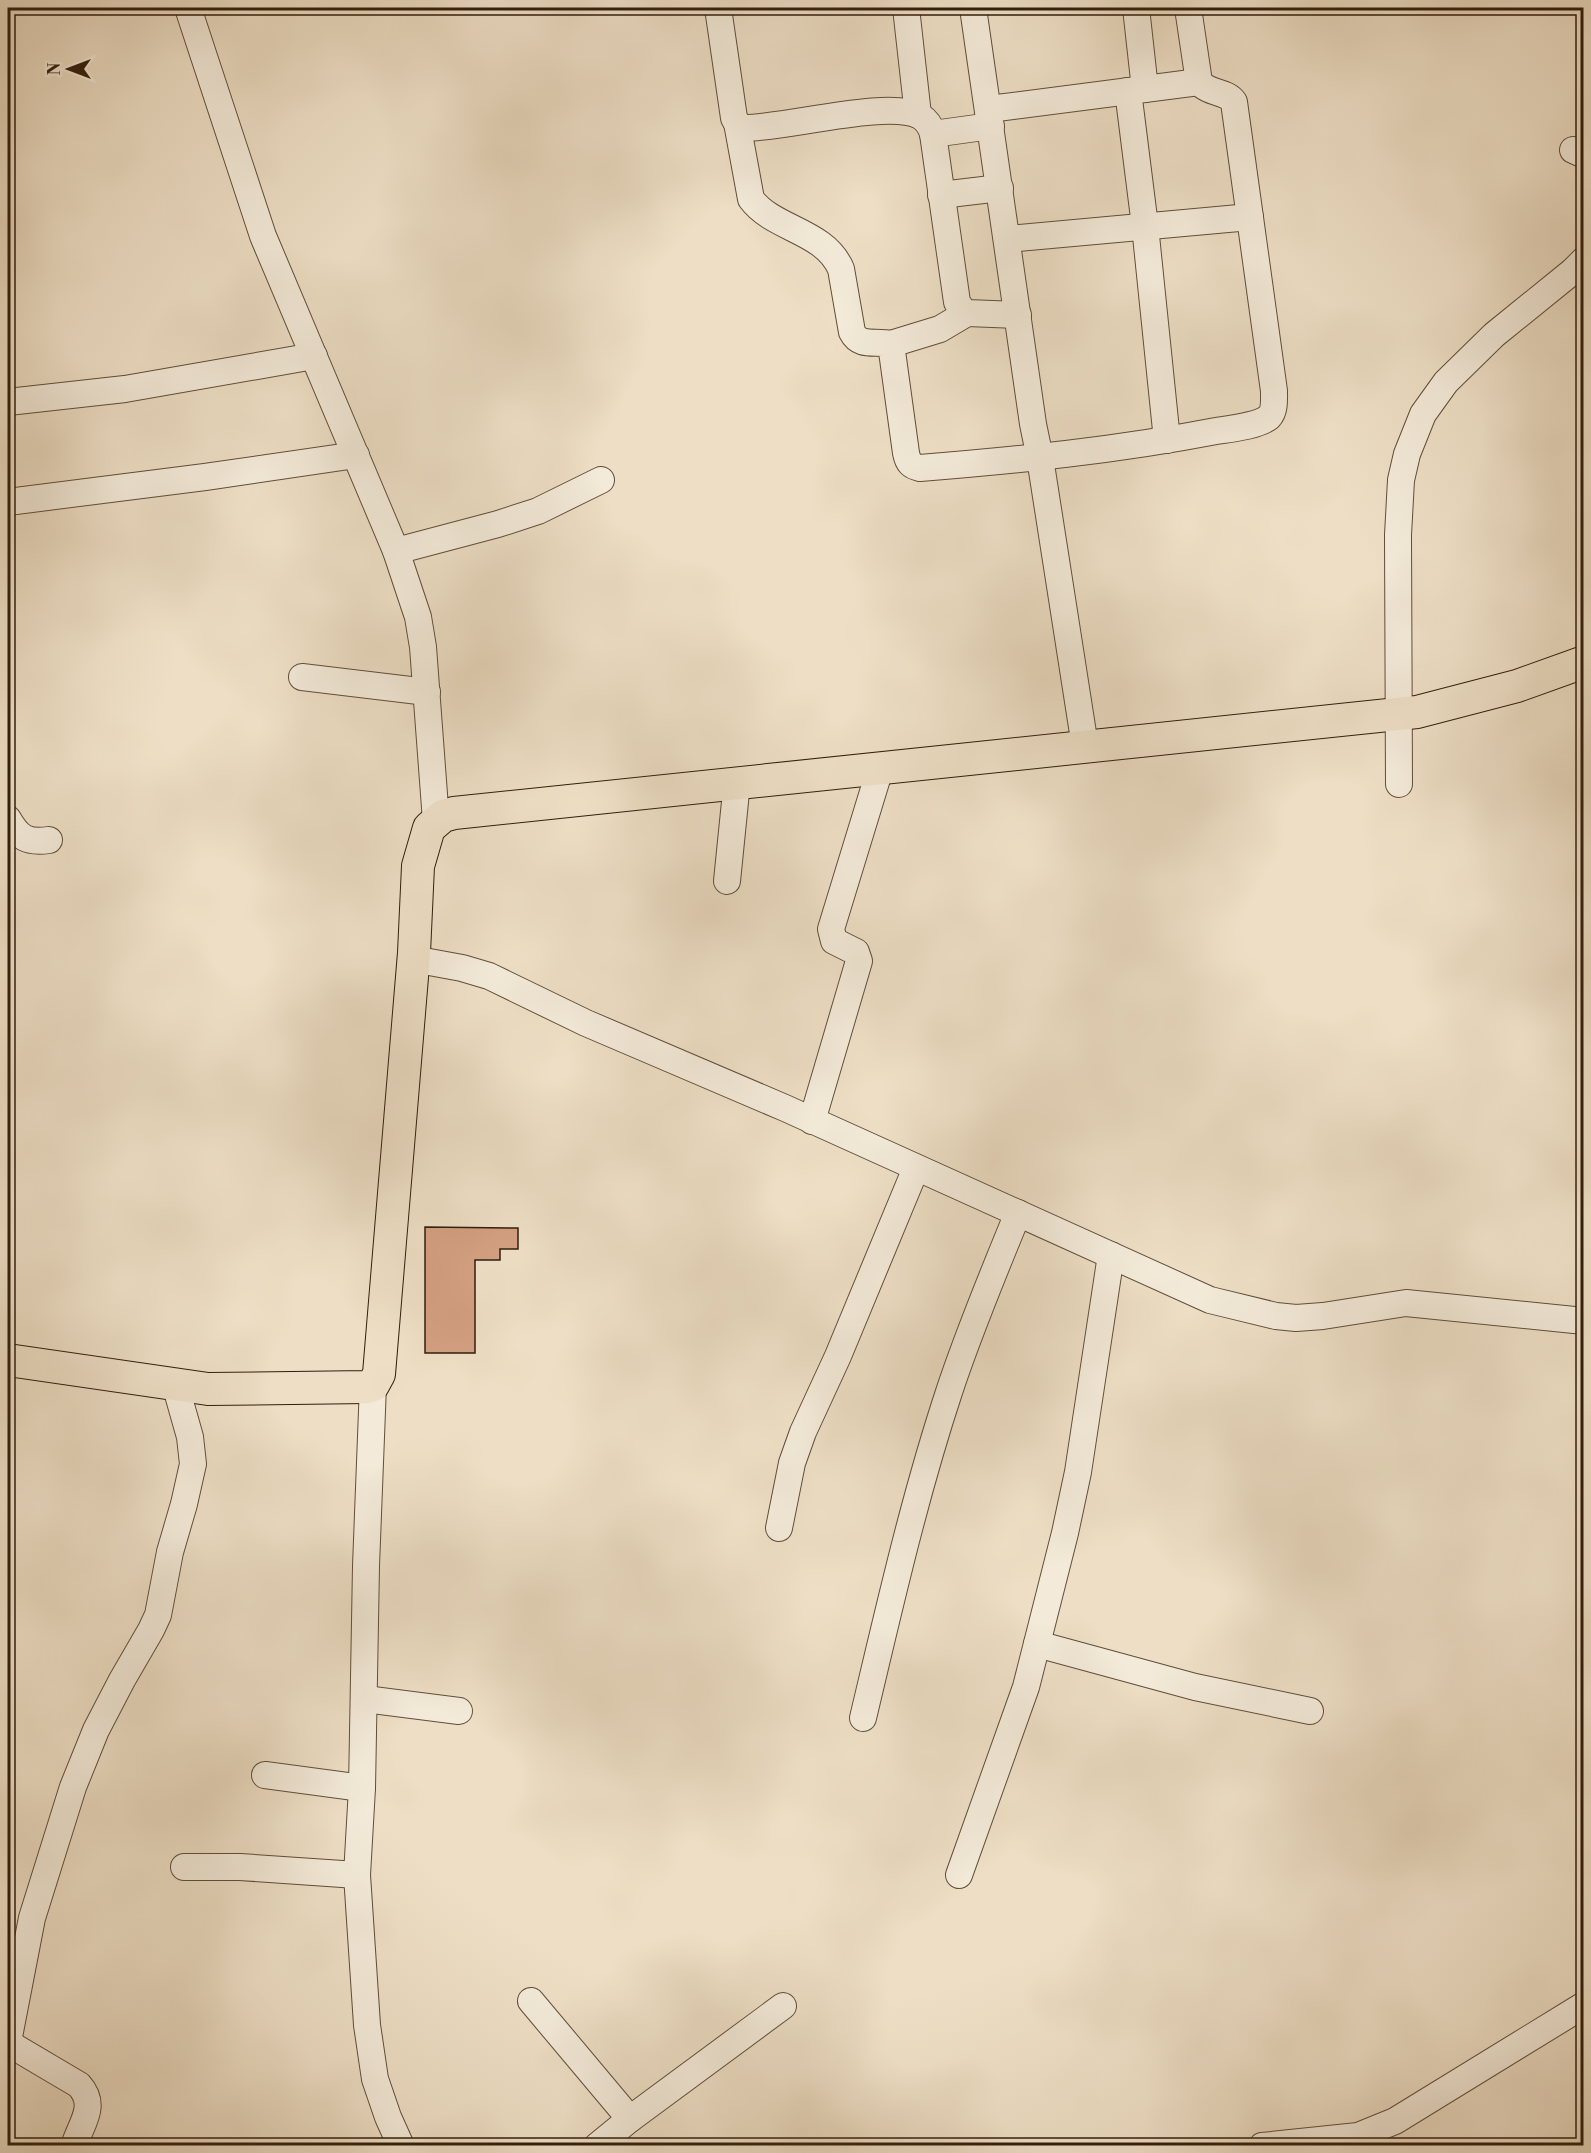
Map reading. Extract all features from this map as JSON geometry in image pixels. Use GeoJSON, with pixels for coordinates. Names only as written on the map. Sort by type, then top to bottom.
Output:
{"type":"FeatureCollection","features":[{"type":"Feature","properties":{"kind":"main road"},"geometry":{"type":"LineString","coordinates":[[8,1360],[208,1389],[368,1387],[373,1385],[379,1374],[413,959],[418,866],[429,828],[443,816],[737,782],[1399,715],[1516,686],[1584,662]]}},
{"type":"Feature","properties":{"kind":"street"},"geometry":{"type":"LineString","coordinates":[[188,8],[263,236],[396,550],[418,617],[427,692],[436,821]]}},
{"type":"Feature","properties":{"kind":"street"},"geometry":{"type":"LineString","coordinates":[[718,8],[734,118],[742,128],[858,114],[905,112],[926,125],[990,118],[1136,90],[1199,82]]}},
{"type":"Feature","properties":{"kind":"street"},"geometry":{"type":"LineString","coordinates":[[906,8],[926,125],[941,195],[957,302],[967,313],[1018,315]]}},
{"type":"Feature","properties":{"kind":"street"},"geometry":{"type":"LineString","coordinates":[[974,8],[1033,424],[1085,746]]}},
{"type":"Feature","properties":{"kind":"street"},"geometry":{"type":"LineString","coordinates":[[1136,8],[1136,90],[1145,226],[1167,440]]}},
{"type":"Feature","properties":{"kind":"street"},"geometry":{"type":"LineString","coordinates":[[891,344],[908,462],[920,468],[1040,458],[1167,440],[1255,424],[1269,417],[1274,408],[1274,391],[1234,102],[1229,96],[1204,88],[1199,82],[1188,8]]}},
{"type":"Feature","properties":{"kind":"street"},"geometry":{"type":"LineString","coordinates":[[737,123],[752,200],[768,215],[812,238],[837,260],[841,269],[855,338],[863,342],[891,344],[940,329],[967,313]]}},
{"type":"Feature","properties":{"kind":"street"},"geometry":{"type":"LineString","coordinates":[[941,195],[1000,188]]}},
{"type":"Feature","properties":{"kind":"street"},"geometry":{"type":"LineString","coordinates":[[1007,239],[1250,217]]}},
{"type":"Feature","properties":{"kind":"street"},"geometry":{"type":"LineString","coordinates":[[1399,784],[1398,535],[1401,480],[1407,454],[1434,396],[1446,382],[1494,335],[1584,260]]}},
{"type":"Feature","properties":{"kind":"street"},"geometry":{"type":"LineString","coordinates":[[8,402],[125,389],[314,356]]}},
{"type":"Feature","properties":{"kind":"street"},"geometry":{"type":"LineString","coordinates":[[8,502],[356,455]]}},
{"type":"Feature","properties":{"kind":"street"},"geometry":{"type":"LineString","coordinates":[[396,550],[498,524],[538,511],[601,480]]}},
{"type":"Feature","properties":{"kind":"street"},"geometry":{"type":"LineString","coordinates":[[302,677],[427,692]]}},
{"type":"Feature","properties":{"kind":"street"},"geometry":{"type":"LineString","coordinates":[[812,1121],[859,961],[856,952],[834,941],[831,929],[880,769]]}},
{"type":"Feature","properties":{"kind":"street"},"geometry":{"type":"LineString","coordinates":[[727,881],[737,782]]}},
{"type":"Feature","properties":{"kind":"street"},"geometry":{"type":"LineString","coordinates":[[8,819],[21,836],[29,841],[49,840]]}},
{"type":"Feature","properties":{"kind":"street"},"geometry":{"type":"LineString","coordinates":[[413,959],[462,968],[489,976],[586,1023],[1210,1299],[1276,1316],[1323,1316],[1406,1303],[1584,1321]]}},
{"type":"Feature","properties":{"kind":"street"},"geometry":{"type":"LineString","coordinates":[[779,1528],[792,1463],[803,1432],[838,1356],[916,1168]]}},
{"type":"Feature","properties":{"kind":"street"},"geometry":{"type":"LineString","coordinates":[[863,1718],[936,1433],[978,1311],[1018,1213]]}},
{"type":"Feature","properties":{"kind":"street"},"geometry":{"type":"LineString","coordinates":[[959,1875],[1022,1698],[1065,1533],[1078,1472],[1111,1255]]}},
{"type":"Feature","properties":{"kind":"street"},"geometry":{"type":"LineString","coordinates":[[74,2145],[86,2117],[88,2098],[85,2091],[79,2085],[8,2042],[32,1918],[73,1787],[96,1730],[158,1614],[170,1552],[193,1464],[190,1437],[175,1384]]}},
{"type":"Feature","properties":{"kind":"street"},"geometry":{"type":"LineString","coordinates":[[373,1385],[366,1566],[365,1698],[357,1875],[367,2025],[375,2079],[388,2117],[401,2145]]}},
{"type":"Feature","properties":{"kind":"street"},"geometry":{"type":"LineString","coordinates":[[1037,1644],[1195,1687],[1311,1711]]}},
{"type":"Feature","properties":{"kind":"street"},"geometry":{"type":"LineString","coordinates":[[365,1698],[459,1711]]}},
{"type":"Feature","properties":{"kind":"street"},"geometry":{"type":"LineString","coordinates":[[265,1775],[362,1788]]}},
{"type":"Feature","properties":{"kind":"street"},"geometry":{"type":"LineString","coordinates":[[184,1868],[240,1868],[357,1875]]}},
{"type":"Feature","properties":{"kind":"street"},"geometry":{"type":"LineString","coordinates":[[531,2001],[630,2119]]}},
{"type":"Feature","properties":{"kind":"street"},"geometry":{"type":"LineString","coordinates":[[1262,2145],[1358,2136],[1374,2131],[1395,2121],[1584,2005]]}},
{"type":"Feature","properties":{"kind":"street"},"geometry":{"type":"LineString","coordinates":[[597,2145],[783,2006]]}},
{"type":"Feature","properties":{"kind":"building"},"geometry":{"type":"Polygon","coordinates":[[[425,1227],[518,1228],[518,1249],[500,1249],[500,1260],[475,1260],[475,1353],[425,1353],[425,1227]]]}}]}
